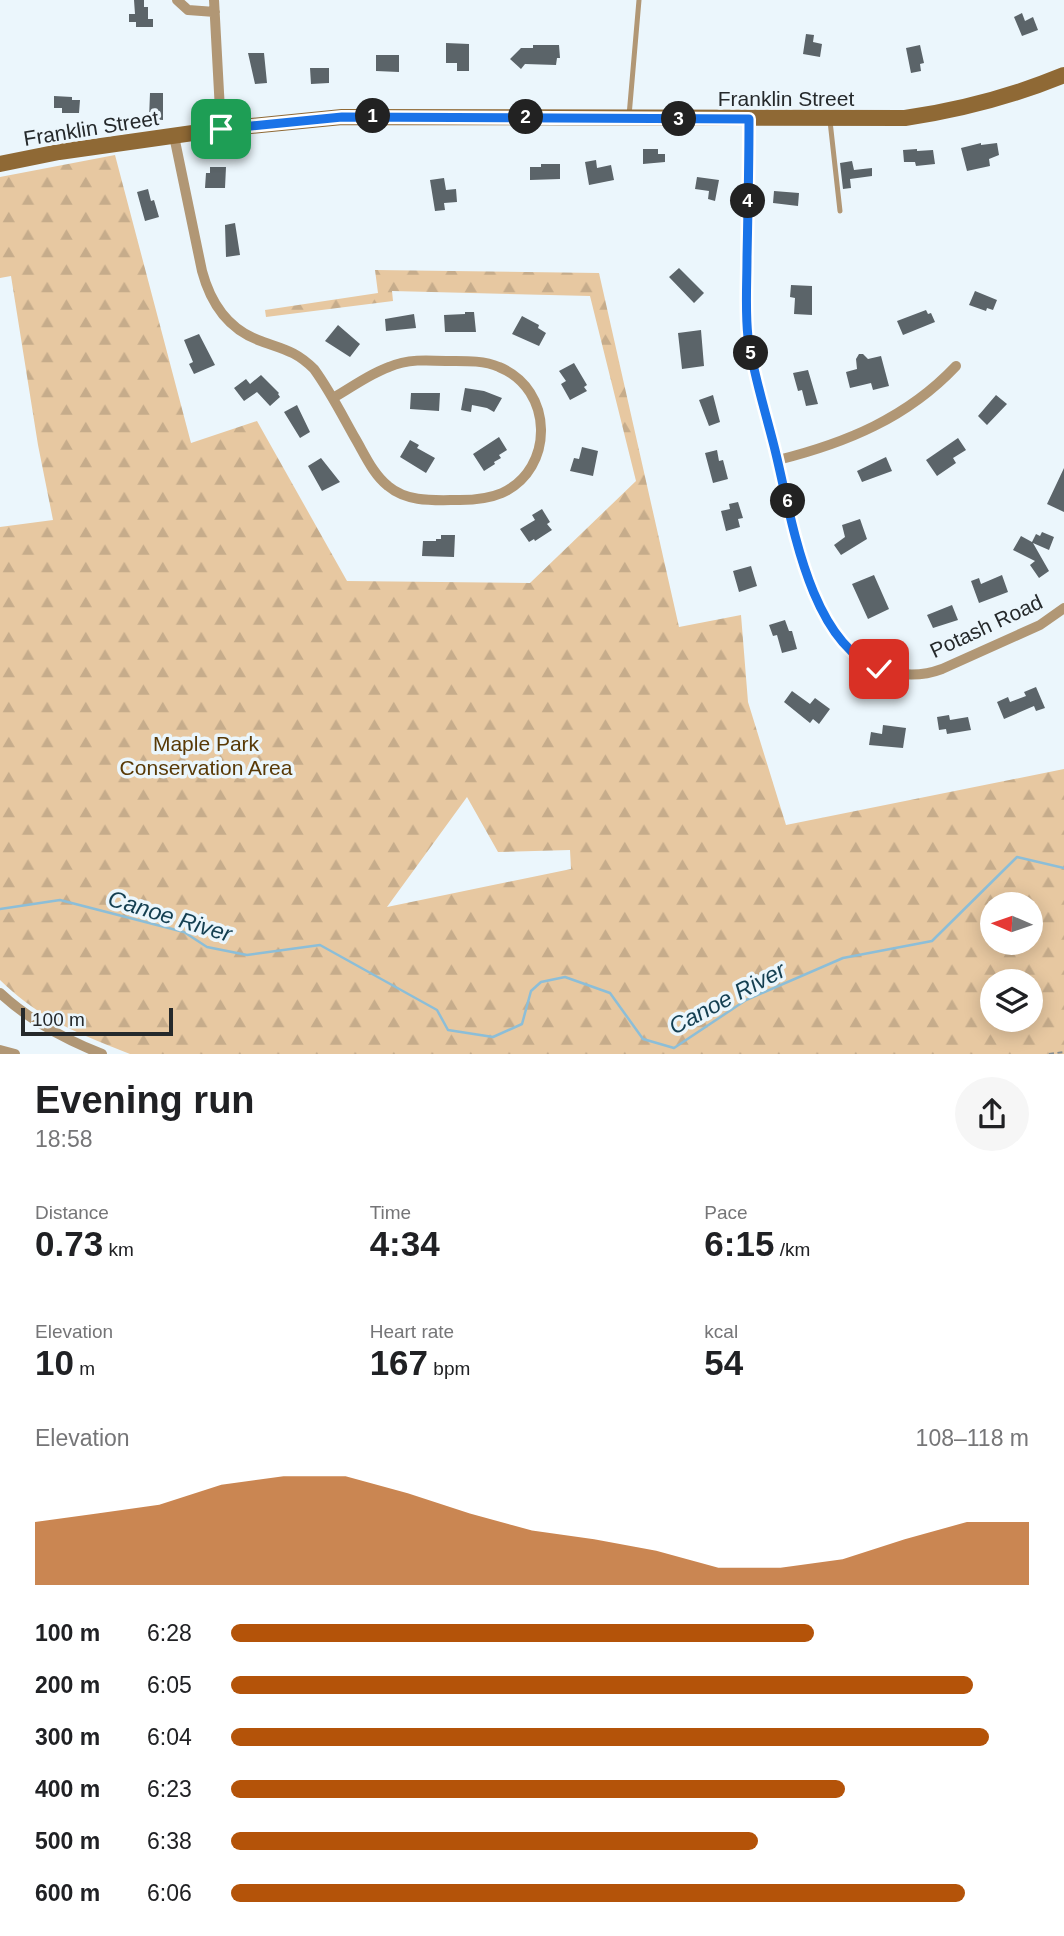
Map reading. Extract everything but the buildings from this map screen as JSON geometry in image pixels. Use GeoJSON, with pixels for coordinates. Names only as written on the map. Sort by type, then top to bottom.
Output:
{"type":"FeatureCollection","features":[{"type":"Feature","properties":{"kind":"street"},"geometry":{"type":"LineString","coordinates":[[177,0],[188,10],[214,6],[221,129]]}},
{"type":"Feature","properties":{"kind":"street","name":"Franklin Street"},"geometry":{"type":"LineString","coordinates":[[0,164],[59,152],[221,129],[342,117],[830,120],[905,118],[1016,94],[1064,75]]}},
{"type":"Feature","properties":{"kind":"street","name":"Potash Road"},"geometry":{"type":"LineString","coordinates":[[749,119],[746,314],[748,337],[799,546],[813,589],[840,640],[865,663],[879,669],[901,674],[933,673],[1040,625],[1064,608]]}},
{"type":"Feature","properties":{"kind":"street"},"geometry":{"type":"LineString","coordinates":[[174,136],[202,271],[216,306],[243,333],[301,356],[314,369],[377,475],[393,490],[410,497],[434,500],[476,499],[501,494],[527,473],[541,442],[541,417],[531,394],[514,375],[491,364],[405,362],[380,370],[333,398]]}},
{"type":"Feature","properties":{"kind":"street"},"geometry":{"type":"LineString","coordinates":[[778,460],[840,441],[888,418],[929,393],[956,366]]}},
{"type":"Feature","properties":{"kind":"street"},"geometry":{"type":"LineString","coordinates":[[0,993],[35,1021],[68,1040],[102,1054]]}},
{"type":"Feature","properties":{"kind":"street"},"geometry":{"type":"LineString","coordinates":[[0,1050],[15,1054]]}},
{"type":"Feature","properties":{"kind":"lane"},"geometry":{"type":"LineString","coordinates":[[629,119],[639,0]]}},
{"type":"Feature","properties":{"kind":"lane"},"geometry":{"type":"LineString","coordinates":[[830,120],[840,211]]}},
{"type":"Feature","properties":{"kind":"path"},"geometry":{"type":"LineString","coordinates":[[1049,1054],[1064,1052]]}},
{"type":"Feature","properties":{"kind":"green space","name":"Maple Park Conservation Area"},"geometry":{"type":"Polygon","coordinates":[[[115,155],[191,443],[257,421],[347,581],[530,583],[636,481],[590,296],[392,291],[393,301],[266,317],[265,310],[378,293],[375,270],[599,273],[679,627],[741,615],[748,702],[786,825],[1064,769],[1064,1054],[130,1054],[61,1024],[31,1006],[0,980],[0,527],[53,520],[11,276],[0,278],[0,177],[115,155]],[[467,797],[387,907],[571,869],[570,850],[498,852],[467,797]]]}},
{"type":"Feature","properties":{"kind":"waterway","name":"Canoe River"},"geometry":{"type":"LineString","coordinates":[[0,909],[60,900],[184,932],[207,947],[247,955],[320,945],[437,1010],[448,1030],[493,1037],[522,1024],[531,991],[541,982],[565,977],[610,993],[643,1039],[674,1048],[746,1000],[843,958],[932,941],[1017,857],[1064,868]]}},
{"type":"Feature","properties":{"kind":"route"},"geometry":{"type":"LineString","coordinates":[[221,129],[342,117],[749,119],[746,314],[750,348],[799,546],[813,589],[840,640],[858,659],[879,669]]}}]}
